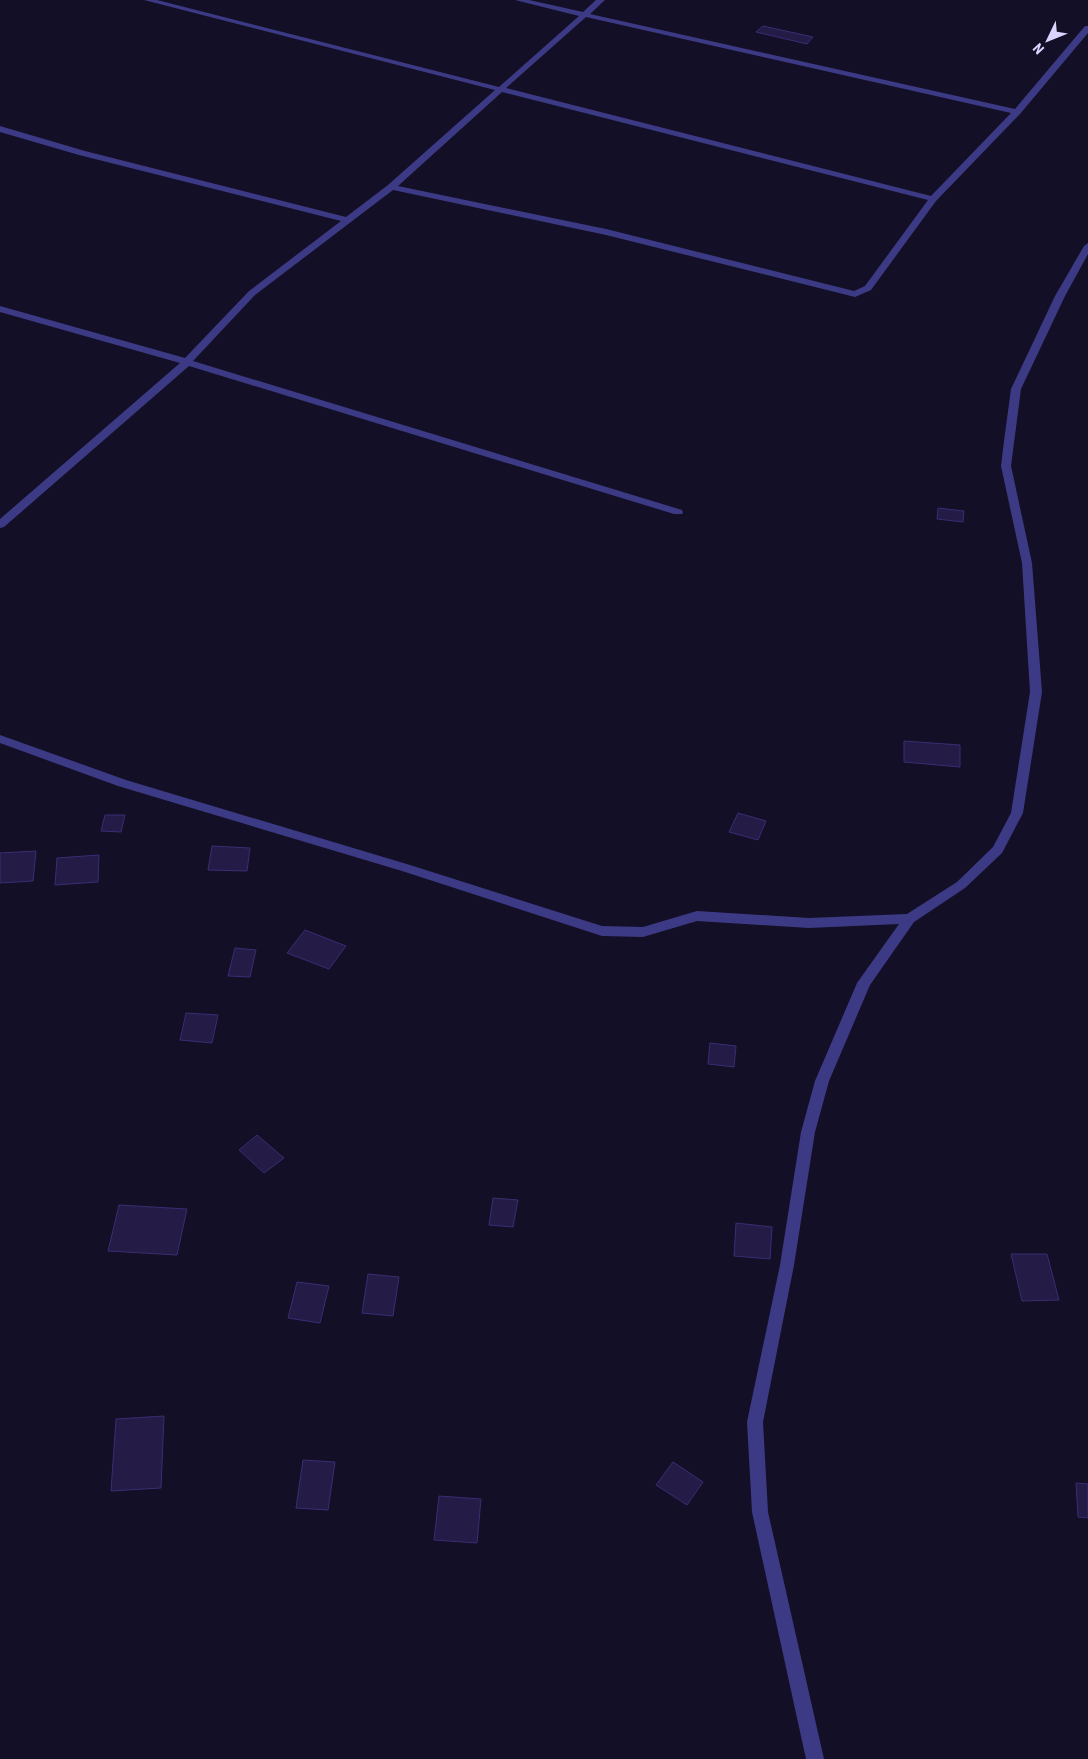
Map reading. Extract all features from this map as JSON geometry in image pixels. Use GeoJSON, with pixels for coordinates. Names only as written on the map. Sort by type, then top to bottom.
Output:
{"type":"FeatureCollection","features":[{"type":"Feature","properties":{"kind":"street"},"geometry":{"type":"LineString","coordinates":[[148,0],[934,199]]}},
{"type":"Feature","properties":{"kind":"street"},"geometry":{"type":"LineString","coordinates":[[519,0],[1017,112]]}},
{"type":"Feature","properties":{"kind":"street"},"geometry":{"type":"LineString","coordinates":[[0,525],[187,362],[252,293],[391,187],[601,0]]}},
{"type":"Feature","properties":{"kind":"street"},"geometry":{"type":"LineString","coordinates":[[391,187],[606,232],[855,294],[868,288],[934,199],[1017,112],[1088,28]]}},
{"type":"Feature","properties":{"kind":"street"},"geometry":{"type":"LineString","coordinates":[[0,129],[82,153],[347,220]]}},
{"type":"Feature","properties":{"kind":"street"},"geometry":{"type":"LineString","coordinates":[[816,1759],[760,1512],[755,1422],[787,1265],[808,1132],[822,1081],[864,983],[910,919],[961,885],[998,850],[1017,813],[1036,692],[1027,563],[1006,466],[1009,441],[1016,389],[1060,296],[1088,246]]}},
{"type":"Feature","properties":{"kind":"street"},"geometry":{"type":"LineString","coordinates":[[0,309],[187,362],[678,512]]}},
{"type":"Feature","properties":{"kind":"street"},"geometry":{"type":"LineString","coordinates":[[0,739],[122,783],[406,868],[602,932],[642,932],[697,916],[809,923],[910,919]]}},
{"type":"Feature","properties":{"kind":"building"},"geometry":{"type":"Polygon","coordinates":[[[763,26],[813,37],[807,44],[756,32],[763,26]]]}},
{"type":"Feature","properties":{"kind":"building"},"geometry":{"type":"Polygon","coordinates":[[[938,508],[964,511],[963,522],[937,519],[938,508]]]}},
{"type":"Feature","properties":{"kind":"building"},"geometry":{"type":"Polygon","coordinates":[[[904,741],[960,745],[960,767],[904,762],[904,741]]]}},
{"type":"Feature","properties":{"kind":"building"},"geometry":{"type":"Polygon","coordinates":[[[738,813],[766,821],[758,840],[729,832],[738,813]]]}},
{"type":"Feature","properties":{"kind":"building"},"geometry":{"type":"Polygon","coordinates":[[[105,815],[125,815],[121,832],[101,831],[105,815]]]}},
{"type":"Feature","properties":{"kind":"building"},"geometry":{"type":"Polygon","coordinates":[[[212,846],[250,848],[247,871],[208,870],[212,846]]]}},
{"type":"Feature","properties":{"kind":"building"},"geometry":{"type":"Polygon","coordinates":[[[36,851],[33,881],[0,883],[0,853],[36,851]]]}},
{"type":"Feature","properties":{"kind":"building"},"geometry":{"type":"Polygon","coordinates":[[[99,855],[98,882],[55,885],[57,858],[99,855]]]}},
{"type":"Feature","properties":{"kind":"building"},"geometry":{"type":"Polygon","coordinates":[[[305,930],[346,946],[329,969],[287,953],[305,930]]]}},
{"type":"Feature","properties":{"kind":"building"},"geometry":{"type":"Polygon","coordinates":[[[235,948],[256,950],[250,977],[228,976],[235,948]]]}},
{"type":"Feature","properties":{"kind":"building"},"geometry":{"type":"Polygon","coordinates":[[[186,1013],[218,1015],[212,1043],[180,1040],[186,1013]]]}},
{"type":"Feature","properties":{"kind":"building"},"geometry":{"type":"Polygon","coordinates":[[[710,1043],[736,1046],[734,1067],[708,1064],[710,1043]]]}},
{"type":"Feature","properties":{"kind":"building"},"geometry":{"type":"Polygon","coordinates":[[[257,1135],[284,1158],[264,1173],[239,1150],[257,1135]]]}},
{"type":"Feature","properties":{"kind":"building"},"geometry":{"type":"Polygon","coordinates":[[[493,1198],[518,1200],[513,1227],[489,1225],[493,1198]]]}},
{"type":"Feature","properties":{"kind":"building"},"geometry":{"type":"Polygon","coordinates":[[[119,1205],[187,1209],[177,1255],[108,1251],[119,1205]]]}},
{"type":"Feature","properties":{"kind":"building"},"geometry":{"type":"Polygon","coordinates":[[[736,1223],[772,1227],[770,1259],[734,1256],[736,1223]]]}},
{"type":"Feature","properties":{"kind":"building"},"geometry":{"type":"Polygon","coordinates":[[[1011,1254],[1047,1254],[1059,1300],[1022,1301],[1011,1254]]]}},
{"type":"Feature","properties":{"kind":"building"},"geometry":{"type":"Polygon","coordinates":[[[368,1274],[399,1277],[393,1316],[362,1313],[368,1274]]]}},
{"type":"Feature","properties":{"kind":"building"},"geometry":{"type":"Polygon","coordinates":[[[297,1282],[329,1286],[320,1323],[288,1318],[297,1282]]]}},
{"type":"Feature","properties":{"kind":"building"},"geometry":{"type":"Polygon","coordinates":[[[164,1416],[161,1488],[111,1491],[116,1419],[164,1416]]]}},
{"type":"Feature","properties":{"kind":"building"},"geometry":{"type":"Polygon","coordinates":[[[303,1460],[335,1462],[328,1510],[296,1508],[303,1460]]]}},
{"type":"Feature","properties":{"kind":"building"},"geometry":{"type":"Polygon","coordinates":[[[673,1462],[703,1482],[687,1505],[656,1485],[673,1462]]]}},
{"type":"Feature","properties":{"kind":"building"},"geometry":{"type":"Polygon","coordinates":[[[1076,1483],[1088,1484],[1088,1518],[1078,1517],[1076,1483]]]}},
{"type":"Feature","properties":{"kind":"building"},"geometry":{"type":"Polygon","coordinates":[[[439,1496],[481,1499],[477,1543],[434,1540],[439,1496]]]}}]}
